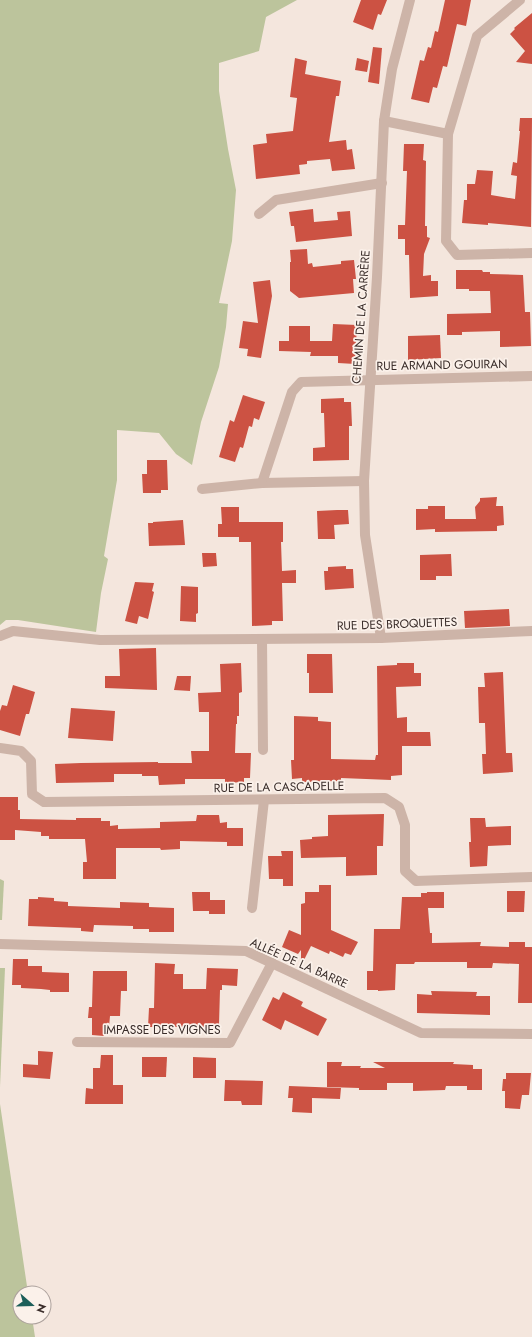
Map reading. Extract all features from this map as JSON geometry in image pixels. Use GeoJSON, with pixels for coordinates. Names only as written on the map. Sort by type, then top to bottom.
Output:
{"type":"FeatureCollection","features":[{"type":"Feature","properties":{"kind":"street","name":"CHEMIN DE LA CARRÈRE"},"geometry":{"type":"LineString","coordinates":[[381,638],[365,535],[364,481],[377,277],[384,121],[392,69],[410,0]]}},
{"type":"Feature","properties":{"kind":"street"},"geometry":{"type":"LineString","coordinates":[[520,0],[477,36],[448,134],[446,241],[457,255],[532,253]]}},
{"type":"Feature","properties":{"kind":"street"},"geometry":{"type":"LineString","coordinates":[[384,121],[448,134]]}},
{"type":"Feature","properties":{"kind":"street"},"geometry":{"type":"LineString","coordinates":[[259,214],[276,200],[382,183]]}},
{"type":"Feature","properties":{"kind":"street","name":"RUE ARMAND GOUIRAN"},"geometry":{"type":"LineString","coordinates":[[262,483],[292,392],[301,382],[532,376]]}},
{"type":"Feature","properties":{"kind":"street"},"geometry":{"type":"LineString","coordinates":[[202,489],[262,483],[364,481]]}},
{"type":"Feature","properties":{"kind":"street","name":"RUE DES BROQUETTES"},"geometry":{"type":"LineString","coordinates":[[0,636],[13,631],[100,640],[262,640],[381,638],[532,631]]}},
{"type":"Feature","properties":{"kind":"street"},"geometry":{"type":"LineString","coordinates":[[262,640],[263,750]]}},
{"type":"Feature","properties":{"kind":"street","name":"RUE DE LA CASCADELLE"},"geometry":{"type":"LineString","coordinates":[[0,748],[21,751],[32,761],[32,794],[44,802],[385,798],[398,807],[405,825],[405,871],[416,881],[532,877]]}},
{"type":"Feature","properties":{"kind":"street"},"geometry":{"type":"LineString","coordinates":[[252,908],[264,800]]}},
{"type":"Feature","properties":{"kind":"street","name":"ALLÉE DE LA BARRE"},"geometry":{"type":"LineString","coordinates":[[0,944],[246,951],[422,1033],[532,1034]]}},
{"type":"Feature","properties":{"kind":"street","name":"IMPASSE DES VIGNES"},"geometry":{"type":"LineString","coordinates":[[77,1042],[230,1043],[272,963]]}},
{"type":"Feature","properties":{"kind":"green space"},"geometry":{"type":"Polygon","coordinates":[[[0,0],[297,0],[266,17],[259,51],[219,63],[219,91],[236,190],[232,241],[219,303],[228,304],[226,327],[219,367],[201,422],[192,465],[176,454],[159,433],[117,430],[117,480],[104,556],[108,559],[101,593],[96,632],[18,620],[6,620],[0,625],[0,0]]]}},
{"type":"Feature","properties":{"kind":"green space"},"geometry":{"type":"Polygon","coordinates":[[[0,879],[4,881],[2,920],[0,920],[0,879]]]}},
{"type":"Feature","properties":{"kind":"green space"},"geometry":{"type":"Polygon","coordinates":[[[0,968],[5,968],[0,1087],[0,968]]]}},
{"type":"Feature","properties":{"kind":"green space"},"geometry":{"type":"Polygon","coordinates":[[[0,1104],[27,1285],[12,1285],[12,1325],[33,1325],[35,1337],[0,1337],[0,1104]]]}},
{"type":"Feature","properties":{"kind":"building"},"geometry":{"type":"Polygon","coordinates":[[[361,0],[387,0],[381,15],[378,14],[373,30],[353,22],[361,0]]]}},
{"type":"Feature","properties":{"kind":"building"},"geometry":{"type":"Polygon","coordinates":[[[445,0],[471,0],[466,26],[457,24],[447,67],[443,66],[437,88],[433,87],[429,103],[411,99],[420,60],[424,61],[428,47],[431,48],[435,31],[438,32],[445,0]]]}},
{"type":"Feature","properties":{"kind":"building"},"geometry":{"type":"Polygon","coordinates":[[[532,13],[532,64],[516,62],[525,51],[510,34],[515,29],[514,28],[532,13]]]}},
{"type":"Feature","properties":{"kind":"building"},"geometry":{"type":"Polygon","coordinates":[[[373,47],[382,48],[379,84],[368,82],[373,47]]]}},
{"type":"Feature","properties":{"kind":"building"},"geometry":{"type":"Polygon","coordinates":[[[295,58],[307,61],[305,74],[341,81],[339,96],[336,96],[329,142],[346,140],[347,150],[352,149],[355,169],[332,171],[330,159],[307,161],[307,164],[299,165],[300,174],[256,179],[253,145],[267,143],[266,134],[293,131],[297,98],[290,97],[295,58]]]}},
{"type":"Feature","properties":{"kind":"building"},"geometry":{"type":"Polygon","coordinates":[[[357,58],[369,61],[367,72],[355,70],[357,58]]]}},
{"type":"Feature","properties":{"kind":"building"},"geometry":{"type":"Polygon","coordinates":[[[520,118],[532,118],[531,227],[488,223],[488,225],[462,223],[464,200],[467,200],[467,184],[475,184],[477,170],[493,171],[491,195],[515,199],[517,176],[511,175],[513,162],[517,163],[520,118]]]}},
{"type":"Feature","properties":{"kind":"building"},"geometry":{"type":"Polygon","coordinates":[[[404,144],[424,144],[423,160],[426,161],[425,226],[427,226],[427,237],[430,238],[424,254],[423,276],[431,275],[431,281],[438,281],[438,296],[410,298],[409,255],[405,255],[405,239],[398,239],[398,225],[405,225],[407,171],[403,171],[404,144]]]}},
{"type":"Feature","properties":{"kind":"building"},"geometry":{"type":"Polygon","coordinates":[[[313,209],[314,222],[338,220],[337,212],[350,211],[352,236],[296,242],[294,226],[291,226],[289,212],[313,209]]]}},
{"type":"Feature","properties":{"kind":"building"},"geometry":{"type":"Polygon","coordinates":[[[307,249],[308,264],[312,263],[313,267],[341,264],[341,261],[354,260],[356,279],[353,279],[354,293],[299,298],[290,291],[290,250],[307,249]]]}},
{"type":"Feature","properties":{"kind":"building"},"geometry":{"type":"Polygon","coordinates":[[[456,270],[482,270],[483,272],[490,272],[490,274],[523,275],[525,312],[530,312],[531,346],[500,347],[500,331],[462,332],[462,335],[447,335],[447,314],[491,313],[490,291],[469,291],[469,289],[456,289],[456,270]]]}},
{"type":"Feature","properties":{"kind":"building"},"geometry":{"type":"Polygon","coordinates":[[[270,280],[272,296],[261,358],[247,356],[248,349],[239,348],[243,321],[258,323],[253,282],[270,280]]]}},
{"type":"Feature","properties":{"kind":"building"},"geometry":{"type":"Polygon","coordinates":[[[333,324],[357,325],[355,364],[338,363],[338,356],[310,356],[311,352],[279,351],[279,341],[289,341],[289,326],[310,326],[310,341],[332,341],[333,324]]]}},
{"type":"Feature","properties":{"kind":"building"},"geometry":{"type":"Polygon","coordinates":[[[440,335],[441,358],[408,360],[408,336],[440,335]]]}},
{"type":"Feature","properties":{"kind":"building"},"geometry":{"type":"Polygon","coordinates":[[[243,395],[265,402],[259,420],[254,418],[252,427],[249,426],[243,448],[240,447],[235,462],[219,457],[230,420],[234,422],[243,395]]]}},
{"type":"Feature","properties":{"kind":"building"},"geometry":{"type":"Polygon","coordinates":[[[344,398],[344,402],[351,402],[352,426],[349,426],[349,460],[313,461],[313,448],[325,447],[324,413],[321,413],[321,399],[344,398]]]}},
{"type":"Feature","properties":{"kind":"building"},"geometry":{"type":"Polygon","coordinates":[[[147,460],[167,460],[168,490],[161,490],[161,493],[143,493],[142,474],[147,474],[147,460]]]}},
{"type":"Feature","properties":{"kind":"building"},"geometry":{"type":"Polygon","coordinates":[[[497,497],[496,506],[503,506],[504,525],[497,526],[497,531],[435,532],[435,529],[416,530],[416,509],[428,509],[428,506],[445,506],[445,519],[476,519],[475,507],[480,501],[480,498],[497,497]]]}},
{"type":"Feature","properties":{"kind":"building"},"geometry":{"type":"Polygon","coordinates":[[[221,507],[239,507],[239,522],[283,522],[283,542],[281,542],[282,571],[296,570],[296,583],[282,583],[283,621],[272,621],[272,625],[252,626],[251,542],[239,542],[239,537],[218,537],[218,524],[222,524],[221,507]]]}},
{"type":"Feature","properties":{"kind":"building"},"geometry":{"type":"Polygon","coordinates":[[[348,510],[349,524],[334,525],[335,539],[318,539],[317,511],[348,510]]]}},
{"type":"Feature","properties":{"kind":"building"},"geometry":{"type":"Polygon","coordinates":[[[183,520],[185,545],[149,546],[148,523],[183,520]]]}},
{"type":"Feature","properties":{"kind":"building"},"geometry":{"type":"Polygon","coordinates":[[[202,553],[216,553],[217,566],[203,567],[202,553]]]}},
{"type":"Feature","properties":{"kind":"building"},"geometry":{"type":"Polygon","coordinates":[[[451,554],[452,576],[436,576],[436,580],[420,580],[420,555],[451,554]]]}},
{"type":"Feature","properties":{"kind":"building"},"geometry":{"type":"Polygon","coordinates":[[[346,566],[346,569],[353,569],[354,588],[325,590],[324,571],[328,571],[328,567],[346,566]]]}},
{"type":"Feature","properties":{"kind":"building"},"geometry":{"type":"Polygon","coordinates":[[[135,582],[154,583],[152,591],[154,592],[148,619],[139,616],[137,624],[125,621],[135,582]]]}},
{"type":"Feature","properties":{"kind":"building"},"geometry":{"type":"Polygon","coordinates":[[[181,586],[198,587],[198,613],[196,614],[196,622],[180,621],[181,586]]]}},
{"type":"Feature","properties":{"kind":"building"},"geometry":{"type":"Polygon","coordinates":[[[509,609],[510,626],[465,628],[464,611],[509,609]]]}},
{"type":"Feature","properties":{"kind":"building"},"geometry":{"type":"Polygon","coordinates":[[[156,648],[157,690],[105,688],[105,676],[120,676],[119,649],[156,648]]]}},
{"type":"Feature","properties":{"kind":"building"},"geometry":{"type":"Polygon","coordinates":[[[307,654],[332,654],[333,693],[309,693],[307,654]]]}},
{"type":"Feature","properties":{"kind":"building"},"geometry":{"type":"Polygon","coordinates":[[[241,663],[242,692],[239,693],[239,716],[237,716],[236,724],[235,753],[251,753],[250,778],[244,778],[244,782],[225,783],[225,779],[185,779],[185,784],[159,785],[158,776],[142,776],[142,774],[114,774],[114,782],[56,783],[55,764],[158,762],[192,763],[191,751],[209,751],[209,712],[199,712],[198,693],[221,692],[220,664],[241,663]]]}},
{"type":"Feature","properties":{"kind":"building"},"geometry":{"type":"Polygon","coordinates":[[[397,663],[414,663],[414,673],[421,673],[421,686],[396,687],[397,718],[407,717],[407,732],[430,732],[431,746],[402,746],[402,775],[391,776],[391,780],[341,778],[341,781],[302,782],[302,778],[292,779],[291,760],[294,760],[294,716],[318,717],[318,721],[331,722],[331,759],[375,760],[376,755],[378,755],[377,666],[397,665],[397,663]]]}},
{"type":"Feature","properties":{"kind":"building"},"geometry":{"type":"Polygon","coordinates":[[[503,672],[506,753],[512,753],[513,772],[483,774],[482,754],[486,754],[485,723],[479,723],[478,687],[485,687],[484,673],[503,672]]]}},
{"type":"Feature","properties":{"kind":"building"},"geometry":{"type":"Polygon","coordinates":[[[177,676],[191,676],[190,691],[174,690],[177,676]]]}},
{"type":"Feature","properties":{"kind":"building"},"geometry":{"type":"Polygon","coordinates":[[[13,685],[35,692],[29,714],[26,714],[20,736],[0,730],[0,711],[2,705],[7,706],[13,685]]]}},
{"type":"Feature","properties":{"kind":"building"},"geometry":{"type":"Polygon","coordinates":[[[71,708],[115,711],[113,741],[68,738],[71,708]]]}},
{"type":"Feature","properties":{"kind":"building"},"geometry":{"type":"Polygon","coordinates":[[[0,797],[18,797],[20,819],[76,820],[76,818],[101,818],[101,821],[110,821],[110,826],[118,825],[118,829],[160,828],[160,822],[196,821],[197,815],[219,815],[220,823],[227,822],[227,828],[243,828],[243,846],[227,846],[227,842],[180,841],[180,849],[161,850],[160,848],[116,848],[116,879],[83,879],[83,862],[87,862],[85,839],[49,839],[49,836],[41,836],[41,832],[15,830],[15,840],[0,840],[0,797]]]}},
{"type":"Feature","properties":{"kind":"building"},"geometry":{"type":"Polygon","coordinates":[[[384,814],[383,846],[377,846],[377,875],[346,876],[346,857],[301,858],[300,840],[312,839],[312,837],[328,836],[328,815],[384,814]]]}},
{"type":"Feature","properties":{"kind":"building"},"geometry":{"type":"Polygon","coordinates":[[[470,818],[485,818],[486,827],[511,826],[511,845],[488,846],[487,866],[470,867],[470,818]]]}},
{"type":"Feature","properties":{"kind":"building"},"geometry":{"type":"Polygon","coordinates":[[[281,851],[293,851],[293,886],[283,886],[283,879],[269,879],[268,856],[282,856],[281,851]]]}},
{"type":"Feature","properties":{"kind":"building"},"geometry":{"type":"Polygon","coordinates":[[[319,885],[331,885],[331,930],[358,942],[351,955],[345,953],[343,957],[330,951],[329,954],[311,946],[301,966],[301,950],[298,954],[282,947],[289,930],[301,935],[301,904],[305,903],[305,892],[319,892],[319,885]]]}},
{"type":"Feature","properties":{"kind":"building"},"geometry":{"type":"Polygon","coordinates":[[[507,891],[525,891],[524,912],[507,912],[507,891]]]}},
{"type":"Feature","properties":{"kind":"building"},"geometry":{"type":"Polygon","coordinates":[[[192,892],[210,892],[210,900],[225,900],[225,914],[209,914],[209,911],[193,911],[192,892]]]}},
{"type":"Feature","properties":{"kind":"building"},"geometry":{"type":"Polygon","coordinates":[[[444,892],[444,908],[428,908],[432,943],[481,942],[480,946],[509,947],[509,942],[525,942],[525,947],[532,947],[532,1003],[518,1003],[519,964],[493,963],[492,968],[467,968],[467,962],[415,962],[414,964],[396,964],[395,990],[367,990],[367,971],[373,971],[374,929],[400,929],[402,897],[421,897],[421,893],[444,892]]]}},
{"type":"Feature","properties":{"kind":"building"},"geometry":{"type":"Polygon","coordinates":[[[38,897],[54,898],[54,901],[68,902],[68,906],[120,908],[120,902],[149,903],[149,907],[174,908],[174,932],[149,932],[149,929],[133,929],[133,926],[94,925],[93,932],[81,931],[81,928],[28,926],[29,899],[38,899],[38,897]]]}},
{"type":"Feature","properties":{"kind":"building"},"geometry":{"type":"Polygon","coordinates":[[[13,959],[28,959],[28,966],[42,966],[42,972],[69,973],[69,992],[50,992],[50,990],[21,988],[21,985],[12,985],[13,959]]]}},
{"type":"Feature","properties":{"kind":"building"},"geometry":{"type":"Polygon","coordinates":[[[155,963],[175,964],[174,974],[183,974],[183,989],[206,989],[207,968],[238,969],[237,986],[222,985],[222,990],[220,990],[219,1025],[206,1025],[206,1027],[148,1027],[149,1008],[154,1008],[155,963]]]}},
{"type":"Feature","properties":{"kind":"building"},"geometry":{"type":"Polygon","coordinates":[[[93,971],[127,971],[127,991],[121,991],[120,1016],[110,1016],[109,1027],[104,1027],[104,1036],[92,1035],[92,1018],[88,1018],[89,1007],[92,1007],[93,971]]]}},
{"type":"Feature","properties":{"kind":"building"},"geometry":{"type":"Polygon","coordinates":[[[431,991],[477,992],[476,996],[490,996],[490,1015],[417,1013],[417,994],[432,995],[431,991]]]}},
{"type":"Feature","properties":{"kind":"building"},"geometry":{"type":"Polygon","coordinates":[[[283,992],[303,1002],[301,1006],[327,1019],[318,1036],[285,1020],[281,1030],[262,1020],[273,997],[279,1000],[283,992]]]}},
{"type":"Feature","properties":{"kind":"building"},"geometry":{"type":"Polygon","coordinates":[[[38,1051],[53,1052],[50,1079],[23,1077],[23,1064],[38,1065],[38,1051]]]}},
{"type":"Feature","properties":{"kind":"building"},"geometry":{"type":"Polygon","coordinates":[[[101,1055],[113,1055],[113,1085],[123,1085],[123,1104],[85,1104],[86,1088],[93,1089],[93,1068],[100,1068],[101,1055]]]}},
{"type":"Feature","properties":{"kind":"building"},"geometry":{"type":"Polygon","coordinates":[[[142,1057],[167,1057],[166,1077],[142,1077],[142,1057]]]}},
{"type":"Feature","properties":{"kind":"building"},"geometry":{"type":"Polygon","coordinates":[[[193,1057],[216,1058],[216,1078],[193,1078],[193,1057]]]}},
{"type":"Feature","properties":{"kind":"building"},"geometry":{"type":"Polygon","coordinates":[[[327,1062],[342,1062],[341,1066],[361,1066],[360,1068],[385,1068],[373,1062],[454,1062],[453,1064],[473,1065],[473,1069],[482,1069],[482,1090],[467,1090],[467,1086],[446,1086],[445,1090],[413,1091],[413,1083],[387,1083],[387,1090],[359,1090],[359,1088],[327,1087],[327,1062]]]}},
{"type":"Feature","properties":{"kind":"building"},"geometry":{"type":"Polygon","coordinates":[[[506,1073],[531,1073],[529,1095],[522,1095],[520,1109],[505,1108],[505,1091],[502,1091],[503,1079],[506,1079],[506,1073]]]}},
{"type":"Feature","properties":{"kind":"building"},"geometry":{"type":"Polygon","coordinates":[[[225,1080],[263,1081],[262,1105],[242,1105],[241,1101],[224,1101],[225,1080]]]}},
{"type":"Feature","properties":{"kind":"building"},"geometry":{"type":"Polygon","coordinates":[[[289,1086],[341,1088],[340,1099],[312,1098],[312,1113],[292,1112],[293,1098],[288,1098],[289,1086]]]}}]}
